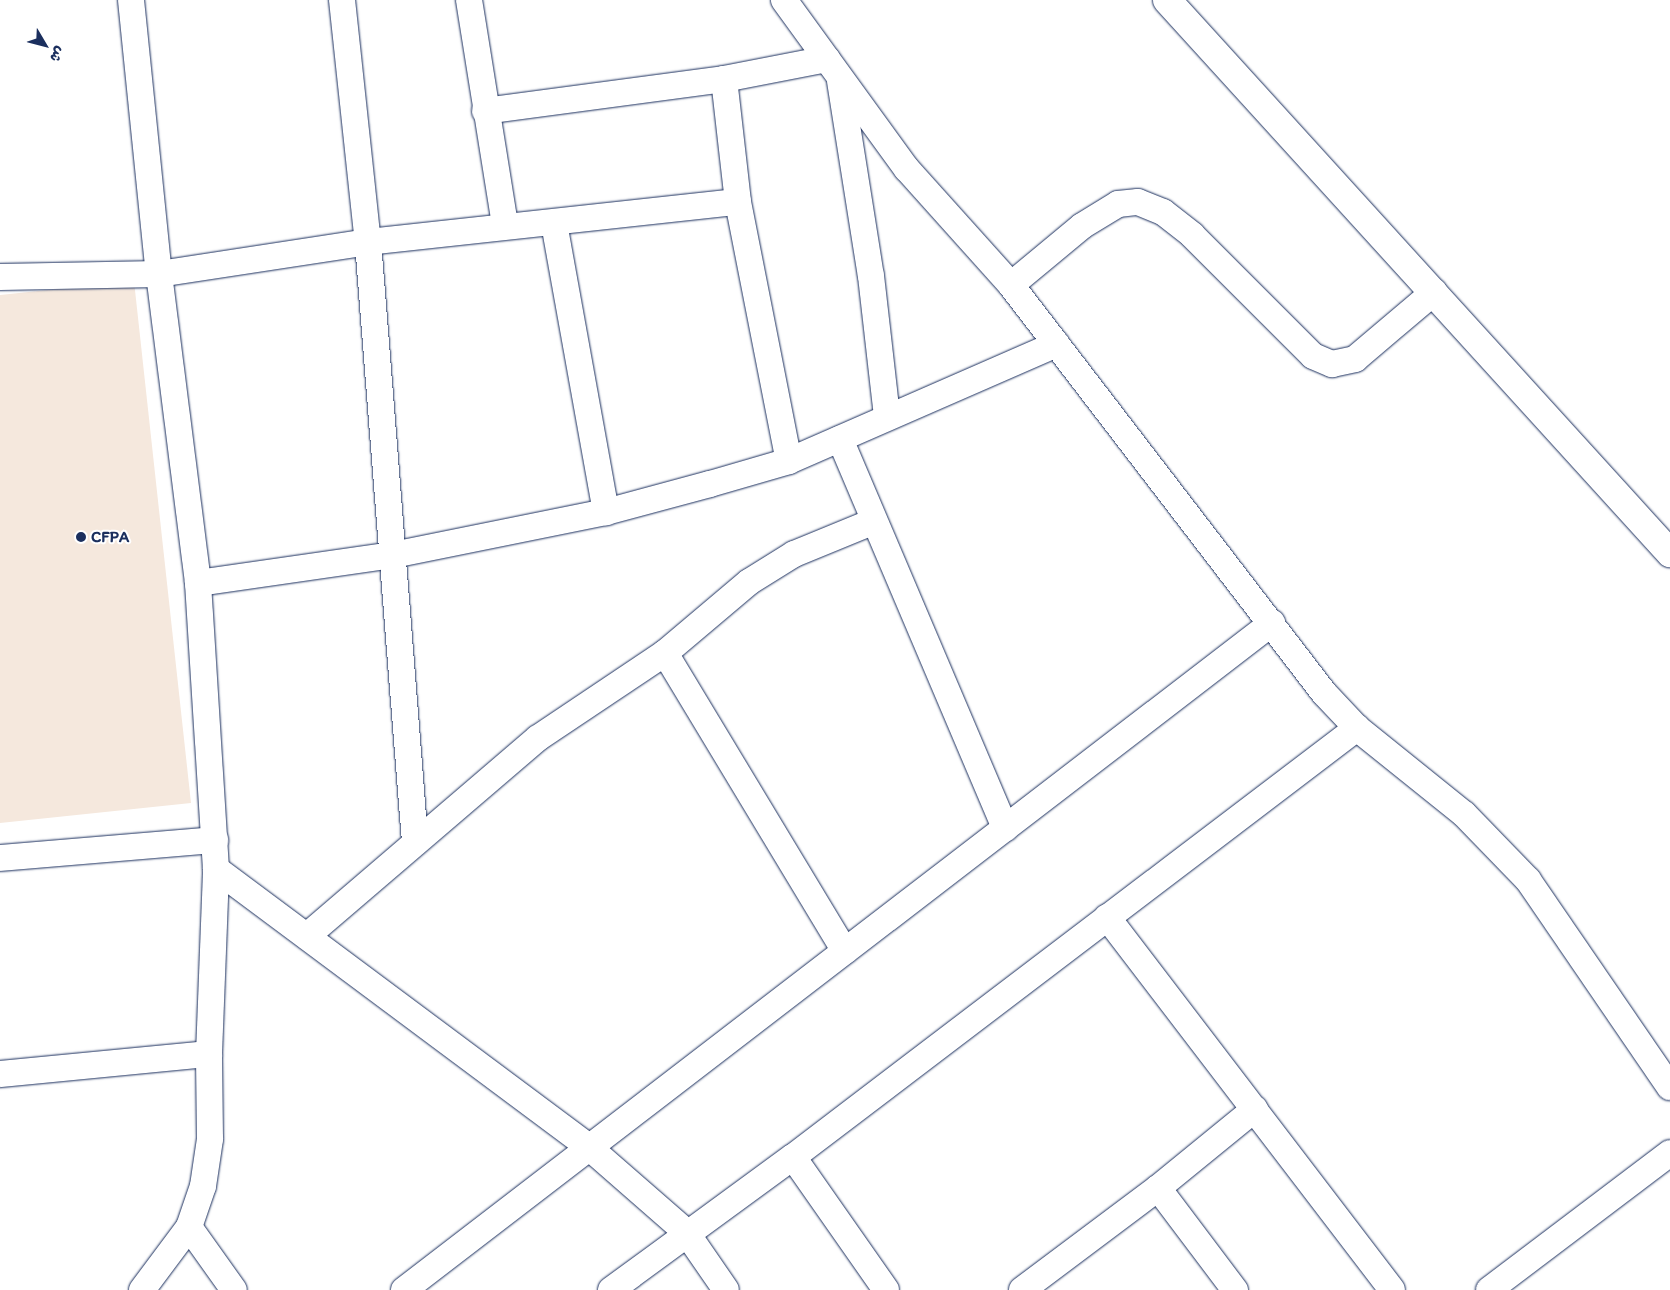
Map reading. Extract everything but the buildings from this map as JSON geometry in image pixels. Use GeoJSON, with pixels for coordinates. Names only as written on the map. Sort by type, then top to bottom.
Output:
{"type":"FeatureCollection","features":[{"type":"Feature","properties":{"kind":"street"},"geometry":{"type":"LineString","coordinates":[[131,0],[159,274],[198,583],[216,869],[209,1054],[210,1139],[203,1186],[189,1227],[142,1290]]}},
{"type":"Feature","properties":{"kind":"street"},"geometry":{"type":"LineString","coordinates":[[342,0],[368,242],[416,842]]}},
{"type":"Feature","properties":{"kind":"street"},"geometry":{"type":"LineString","coordinates":[[469,0],[485,111],[505,226]]}},
{"type":"Feature","properties":{"kind":"street"},"geometry":{"type":"LineString","coordinates":[[784,0],[907,169],[1011,285],[1324,693],[1357,728],[1423,778],[1511,861],[1670,1087]]}},
{"type":"Feature","properties":{"kind":"street"},"geometry":{"type":"LineString","coordinates":[[1167,0],[1670,553]]}},
{"type":"Feature","properties":{"kind":"street"},"geometry":{"type":"LineString","coordinates":[[485,111],[724,79],[833,68]]}},
{"type":"Feature","properties":{"kind":"street"},"geometry":{"type":"LineString","coordinates":[[833,68],[871,276],[887,416]]}},
{"type":"Feature","properties":{"kind":"street"},"geometry":{"type":"LineString","coordinates":[[724,79],[738,202],[789,461]]}},
{"type":"Feature","properties":{"kind":"street"},"geometry":{"type":"LineString","coordinates":[[0,278],[159,274],[368,242],[738,202]]}},
{"type":"Feature","properties":{"kind":"street"},"geometry":{"type":"LineString","coordinates":[[1011,285],[1082,226],[1118,204],[1138,202],[1163,212],[1192,235],[1313,356],[1332,364],[1356,359],[1434,292]]}},
{"type":"Feature","properties":{"kind":"street"},"geometry":{"type":"LineString","coordinates":[[554,223],[606,512]]}},
{"type":"Feature","properties":{"kind":"street"},"geometry":{"type":"LineString","coordinates":[[198,583],[393,555],[606,512],[789,461],[840,440],[887,416],[1057,344]]}},
{"type":"Feature","properties":{"kind":"street"},"geometry":{"type":"LineString","coordinates":[[840,440],[872,522],[1005,828]]}},
{"type":"Feature","properties":{"kind":"street"},"geometry":{"type":"LineString","coordinates":[[307,936],[563,719],[665,653],[775,564],[872,522]]}},
{"type":"Feature","properties":{"kind":"street"},"geometry":{"type":"LineString","coordinates":[[404,1290],[1272,623]]}},
{"type":"Feature","properties":{"kind":"street"},"geometry":{"type":"LineString","coordinates":[[665,653],[845,951]]}},
{"type":"Feature","properties":{"kind":"street"},"geometry":{"type":"LineString","coordinates":[[611,1290],[686,1232],[793,1157],[1357,728]]}},
{"type":"Feature","properties":{"kind":"street"},"geometry":{"type":"LineString","coordinates":[[0,858],[215,840]]}},
{"type":"Feature","properties":{"kind":"street"},"geometry":{"type":"LineString","coordinates":[[216,869],[591,1148],[686,1232],[726,1290]]}},
{"type":"Feature","properties":{"kind":"street"},"geometry":{"type":"LineString","coordinates":[[1107,917],[1392,1290]]}},
{"type":"Feature","properties":{"kind":"street"},"geometry":{"type":"LineString","coordinates":[[0,1074],[209,1054]]}},
{"type":"Feature","properties":{"kind":"street"},"geometry":{"type":"LineString","coordinates":[[1022,1290],[1158,1188],[1255,1109]]}},
{"type":"Feature","properties":{"kind":"street"},"geometry":{"type":"LineString","coordinates":[[1489,1290],[1670,1153]]}},
{"type":"Feature","properties":{"kind":"street"},"geometry":{"type":"LineString","coordinates":[[793,1157],[886,1290]]}},
{"type":"Feature","properties":{"kind":"street"},"geometry":{"type":"LineString","coordinates":[[1158,1188],[1235,1290]]}},
{"type":"Feature","properties":{"kind":"street"},"geometry":{"type":"LineString","coordinates":[[189,1227],[234,1290]]}},
{"type":"Feature","properties":{"kind":"shaded area","name":"CFPA"},"geometry":{"type":"Polygon","coordinates":[[[134,281],[191,803],[0,823],[0,295],[134,281]]]}},
{"type":"Feature","properties":{"kind":"place","name":"CFPA"},"geometry":{"type":"Point","coordinates":[81,537]}}]}
